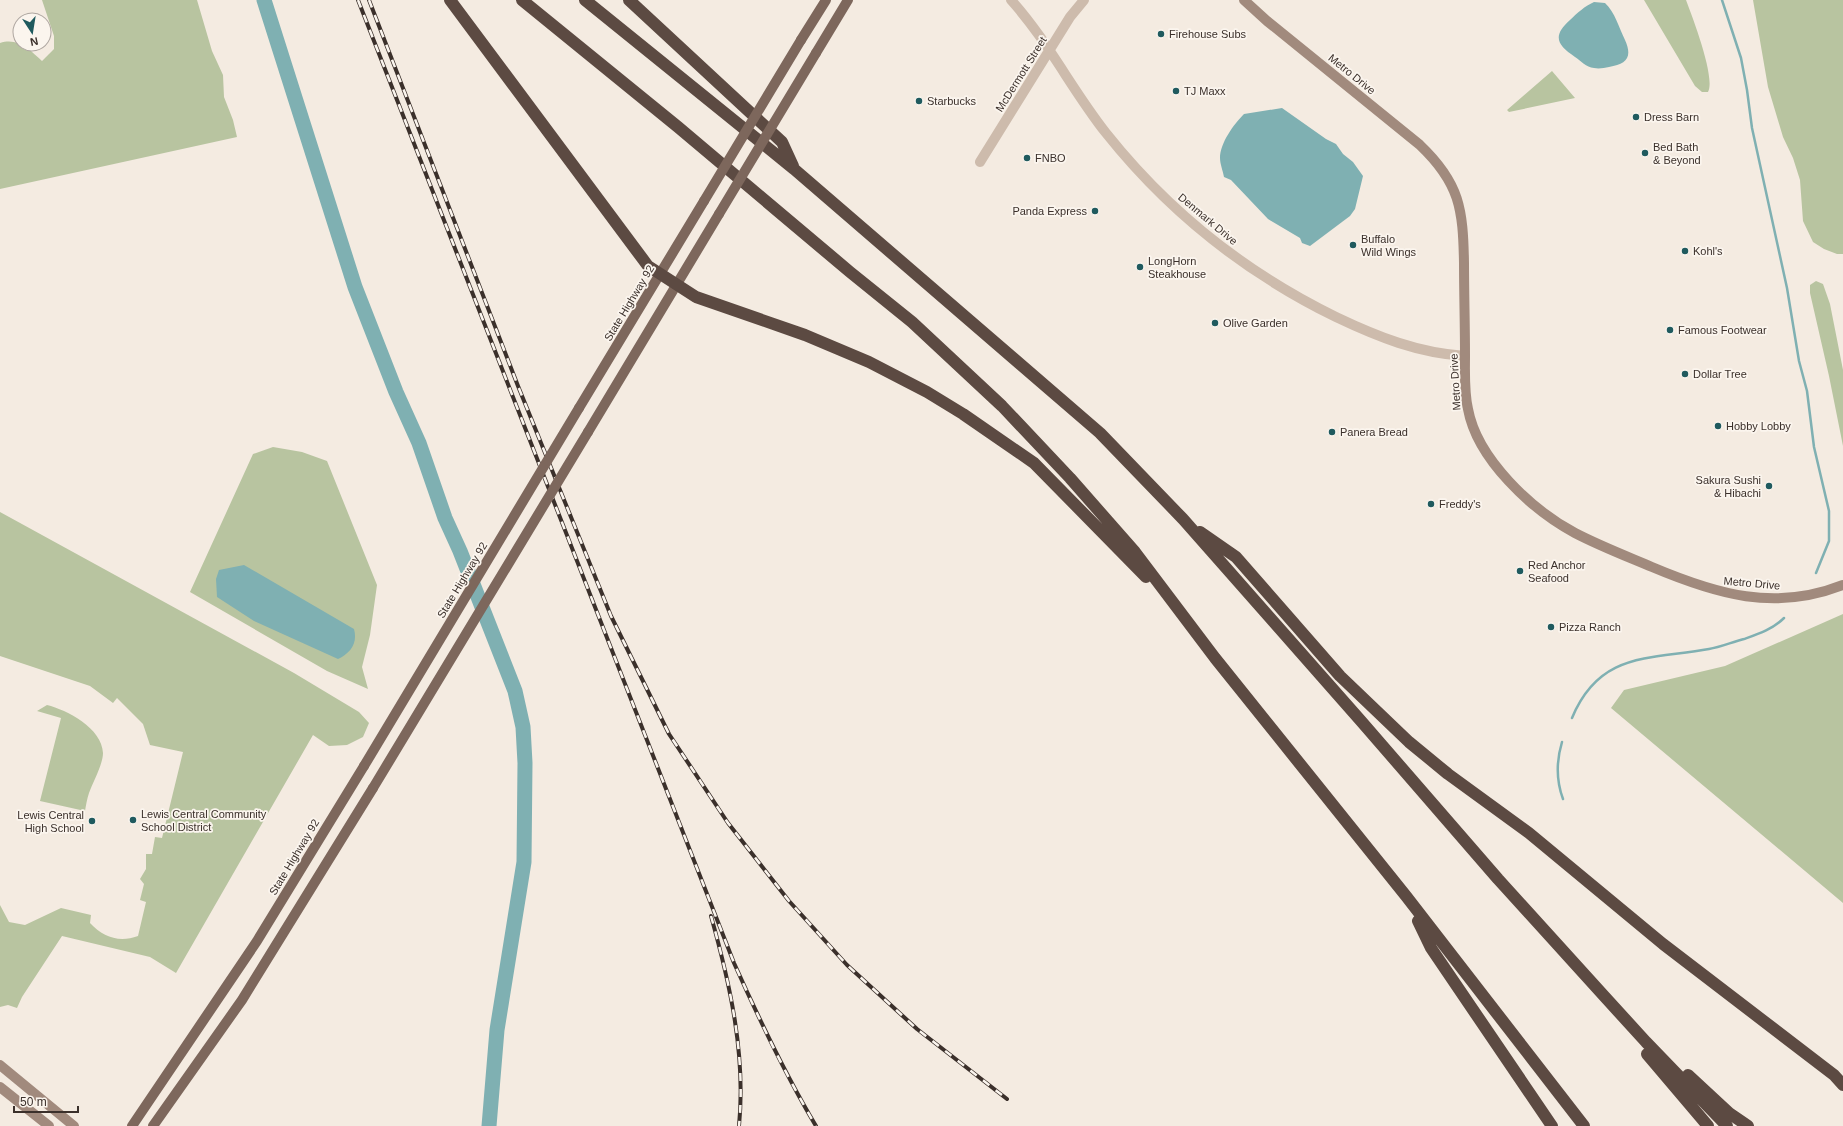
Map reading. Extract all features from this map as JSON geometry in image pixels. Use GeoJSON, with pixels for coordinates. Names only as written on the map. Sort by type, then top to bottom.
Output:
{"type":"FeatureCollection","features":[{"type":"Feature","properties":{"kind":"highway"},"geometry":{"type":"LineString","coordinates":[[450,0],[648,266],[696,297],[805,335],[869,362],[927,392],[963,414],[1034,463],[1174,604]]}},
{"type":"Feature","properties":{"kind":"highway"},"geometry":{"type":"LineString","coordinates":[[522,0],[678,127],[850,272],[912,322],[1002,406],[1070,478],[1135,552],[1174,604],[1406,896],[1584,1126]]}},
{"type":"Feature","properties":{"kind":"highway"},"geometry":{"type":"LineString","coordinates":[[586,0],[794,169],[1100,433],[1183,519],[1498,879],[1646,1042],[1727,1126]]}},
{"type":"Feature","properties":{"kind":"highway"},"geometry":{"type":"LineString","coordinates":[[629,0],[782,142],[794,169]]}},
{"type":"Feature","properties":{"kind":"highway"},"geometry":{"type":"LineString","coordinates":[[1183,519],[1236,557],[1340,676],[1409,742],[1448,774],[1529,833],[1663,944],[1834,1075],[1843,1085]]}},
{"type":"Feature","properties":{"kind":"highway"},"geometry":{"type":"LineString","coordinates":[[1406,896],[1431,948],[1552,1126]]}},
{"type":"Feature","properties":{"kind":"highway"},"geometry":{"type":"LineString","coordinates":[[1605,997],[1640,1045],[1708,1126]]}},
{"type":"Feature","properties":{"kind":"highway"},"geometry":{"type":"LineString","coordinates":[[1646,1042],[1685,1072],[1729,1113],[1748,1126]]}},
{"type":"Feature","properties":{"kind":"main road","name":"State Highway 92"},"geometry":{"type":"LineString","coordinates":[[132,1126],[257,941],[826,0]]}},
{"type":"Feature","properties":{"kind":"main road"},"geometry":{"type":"LineString","coordinates":[[153,1126],[242,1000],[373,788],[848,0]]}},
{"type":"Feature","properties":{"kind":"street","name":"Denmark Drive"},"geometry":{"type":"LineString","coordinates":[[1011,0],[1051,49],[1090,111],[1138,171],[1174,207],[1234,257],[1302,300],[1375,335],[1416,349],[1465,356]]}},
{"type":"Feature","properties":{"kind":"street","name":"McDermott Street"},"geometry":{"type":"LineString","coordinates":[[980,162],[1070,17],[1084,0]]}},
{"type":"Feature","properties":{"kind":"street","name":"Metro Drive"},"geometry":{"type":"LineString","coordinates":[[1244,0],[1267,21],[1420,145],[1439,164],[1448,178],[1458,201],[1462,223],[1465,356],[1468,409],[1474,430],[1479,440],[1500,471],[1519,491],[1539,509],[1563,526],[1586,538],[1691,584],[1719,592],[1750,597],[1782,598],[1812,594],[1843,585]]}},
{"type":"Feature","properties":{"kind":"street"},"geometry":{"type":"LineString","coordinates":[[0,1065],[74,1126]]}},
{"type":"Feature","properties":{"kind":"street"},"geometry":{"type":"LineString","coordinates":[[0,1086],[49,1126]]}},
{"type":"Feature","properties":{"kind":"green space"},"geometry":{"type":"Polygon","coordinates":[[[42,0],[197,0],[212,51],[223,75],[224,97],[233,120],[237,137],[0,189],[0,43],[12,42],[12,52],[32,52],[42,61],[54,49],[52,12],[46,12],[42,0]]]}},
{"type":"Feature","properties":{"kind":"green space"},"geometry":{"type":"Polygon","coordinates":[[[1644,0],[1686,0],[1698,32],[1706,61],[1710,85],[1708,92],[1702,92],[1695,86],[1644,0]]]}},
{"type":"Feature","properties":{"kind":"green space"},"geometry":{"type":"Polygon","coordinates":[[[1753,0],[1843,0],[1843,254],[1837,254],[1824,249],[1813,242],[1803,221],[1800,180],[1793,158],[1783,137],[1768,87],[1753,0]]]}},
{"type":"Feature","properties":{"kind":"green space"},"geometry":{"type":"Polygon","coordinates":[[[1552,71],[1575,98],[1509,112],[1507,110],[1552,71]]]}},
{"type":"Feature","properties":{"kind":"green space"},"geometry":{"type":"Polygon","coordinates":[[[1816,281],[1823,284],[1830,304],[1843,370],[1843,446],[1810,293],[1810,285],[1816,281]]]}},
{"type":"Feature","properties":{"kind":"green space"},"geometry":{"type":"Polygon","coordinates":[[[273,447],[302,452],[327,461],[377,585],[370,635],[362,667],[368,689],[327,671],[190,592],[253,454],[273,447]]]}},
{"type":"Feature","properties":{"kind":"green space","name":"Lewis Central Community School District"},"geometry":{"type":"Polygon","coordinates":[[[0,512],[294,673],[359,712],[369,723],[363,737],[347,745],[329,746],[313,735],[176,973],[150,957],[62,936],[22,997],[17,1008],[8,1005],[0,1007],[0,905],[9,922],[25,925],[61,908],[91,915],[90,923],[106,935],[118,939],[138,936],[146,902],[140,900],[144,884],[140,879],[146,869],[146,854],[152,854],[155,837],[162,838],[183,752],[150,745],[143,724],[117,698],[113,703],[90,686],[0,656],[0,512]]]}},
{"type":"Feature","properties":{"kind":"green space"},"geometry":{"type":"Polygon","coordinates":[[[1843,614],[1843,903],[1611,708],[1624,690],[1725,666],[1843,614]]]}},
{"type":"Feature","properties":{"kind":"green space"},"geometry":{"type":"Polygon","coordinates":[[[47,705],[64,711],[82,722],[97,736],[101,744],[103,757],[89,793],[85,811],[40,801],[61,718],[37,711],[47,705]]]}},
{"type":"Feature","properties":{"kind":"water"},"geometry":{"type":"Polygon","coordinates":[[[1594,2],[1605,3],[1614,15],[1627,46],[1628,56],[1624,62],[1615,66],[1596,68],[1588,66],[1569,53],[1559,40],[1559,36],[1564,26],[1581,10],[1594,2]]]}},
{"type":"Feature","properties":{"kind":"water"},"geometry":{"type":"Polygon","coordinates":[[[1282,108],[1326,139],[1336,144],[1343,154],[1353,162],[1363,176],[1355,209],[1350,216],[1310,246],[1302,243],[1300,238],[1268,219],[1231,180],[1224,177],[1220,163],[1222,146],[1232,128],[1244,114],[1282,108]]]}},
{"type":"Feature","properties":{"kind":"water"},"geometry":{"type":"Polygon","coordinates":[[[244,565],[354,629],[354,644],[349,651],[338,659],[254,621],[217,597],[216,579],[219,570],[244,565]]]}},
{"type":"Feature","properties":{"kind":"waterway"},"geometry":{"type":"LineString","coordinates":[[264,0],[355,287],[396,392],[419,443],[445,518],[460,551],[515,691],[523,727],[525,763],[524,862],[497,1030],[489,1126]]}},
{"type":"Feature","properties":{"kind":"waterway"},"geometry":{"type":"LineString","coordinates":[[1722,0],[1741,58],[1752,128],[1787,288],[1799,361],[1807,391],[1814,447],[1829,511],[1829,541],[1816,573]]}},
{"type":"Feature","properties":{"kind":"waterway"},"geometry":{"type":"LineString","coordinates":[[1572,718],[1584,696],[1597,680],[1612,670],[1629,662],[1647,658],[1722,646],[1765,631],[1784,618]]}},
{"type":"Feature","properties":{"kind":"waterway"},"geometry":{"type":"LineString","coordinates":[[1562,742],[1559,757],[1558,778],[1563,799]]}},
{"type":"Feature","properties":{"kind":"railway"},"geometry":{"type":"LineString","coordinates":[[358,0],[734,963],[773,1046],[816,1126]]}},
{"type":"Feature","properties":{"kind":"railway"},"geometry":{"type":"LineString","coordinates":[[369,0],[518,386],[611,616],[669,734],[728,823],[789,901],[847,965],[917,1029],[1007,1099]]}},
{"type":"Feature","properties":{"kind":"railway"},"geometry":{"type":"LineString","coordinates":[[711,916],[735,1020],[741,1099],[739,1126]]}},
{"type":"Feature","properties":{"kind":"place","name":"Firehouse Subs"},"geometry":{"type":"Point","coordinates":[1161,34]}},
{"type":"Feature","properties":{"kind":"place","name":"TJ Maxx"},"geometry":{"type":"Point","coordinates":[1176,91]}},
{"type":"Feature","properties":{"kind":"place","name":"Starbucks"},"geometry":{"type":"Point","coordinates":[919,101]}},
{"type":"Feature","properties":{"kind":"place","name":"Dress Barn"},"geometry":{"type":"Point","coordinates":[1636,117]}},
{"type":"Feature","properties":{"kind":"place","name":"Bed Bath & Beyond"},"geometry":{"type":"Point","coordinates":[1645,153]}},
{"type":"Feature","properties":{"kind":"place","name":"FNBO"},"geometry":{"type":"Point","coordinates":[1027,158]}},
{"type":"Feature","properties":{"kind":"place","name":"Panda Express"},"geometry":{"type":"Point","coordinates":[1095,211]}},
{"type":"Feature","properties":{"kind":"place","name":"Buffalo Wild Wings"},"geometry":{"type":"Point","coordinates":[1353,245]}},
{"type":"Feature","properties":{"kind":"place","name":"Kohl's"},"geometry":{"type":"Point","coordinates":[1685,251]}},
{"type":"Feature","properties":{"kind":"place","name":"LongHorn Steakhouse"},"geometry":{"type":"Point","coordinates":[1140,267]}},
{"type":"Feature","properties":{"kind":"place","name":"Olive Garden"},"geometry":{"type":"Point","coordinates":[1215,323]}},
{"type":"Feature","properties":{"kind":"place","name":"Famous Footwear"},"geometry":{"type":"Point","coordinates":[1670,330]}},
{"type":"Feature","properties":{"kind":"place","name":"Dollar Tree"},"geometry":{"type":"Point","coordinates":[1685,374]}},
{"type":"Feature","properties":{"kind":"place","name":"Hobby Lobby"},"geometry":{"type":"Point","coordinates":[1718,426]}},
{"type":"Feature","properties":{"kind":"place","name":"Panera Bread"},"geometry":{"type":"Point","coordinates":[1332,432]}},
{"type":"Feature","properties":{"kind":"place","name":"Sakura Sushi & Hibachi"},"geometry":{"type":"Point","coordinates":[1769,486]}},
{"type":"Feature","properties":{"kind":"place","name":"Freddy's"},"geometry":{"type":"Point","coordinates":[1431,504]}},
{"type":"Feature","properties":{"kind":"place","name":"Red Anchor Seafood"},"geometry":{"type":"Point","coordinates":[1520,571]}},
{"type":"Feature","properties":{"kind":"place","name":"Pizza Ranch"},"geometry":{"type":"Point","coordinates":[1551,627]}},
{"type":"Feature","properties":{"kind":"place","name":"Lewis Central Community School District"},"geometry":{"type":"Point","coordinates":[133,820]}},
{"type":"Feature","properties":{"kind":"place","name":"Lewis Central High School"},"geometry":{"type":"Point","coordinates":[92,821]}}]}
